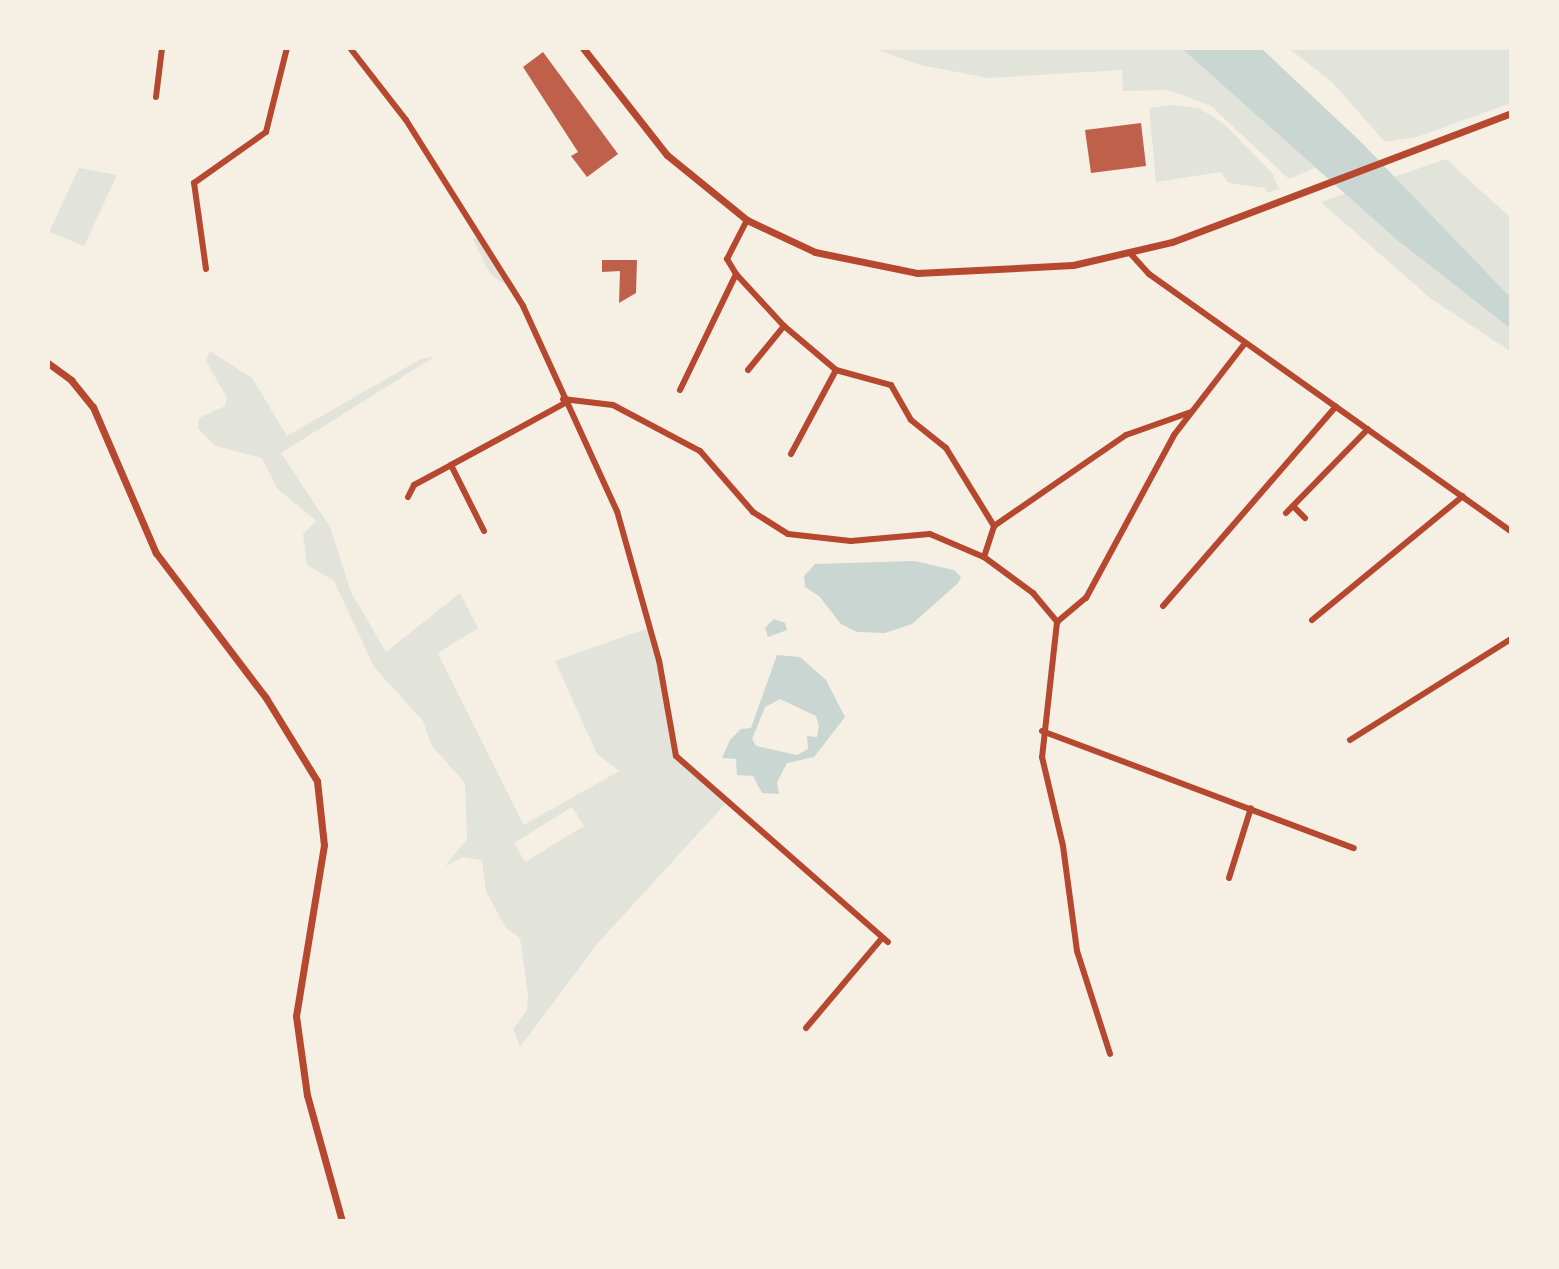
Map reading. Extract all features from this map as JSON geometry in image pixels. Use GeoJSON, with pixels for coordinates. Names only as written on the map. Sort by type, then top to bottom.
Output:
{"type":"FeatureCollection","features":[{"type":"Feature","properties":{"kind":"street"},"geometry":{"type":"LineString","coordinates":[[156,97],[162,48]]}},
{"type":"Feature","properties":{"kind":"street"},"geometry":{"type":"LineString","coordinates":[[206,269],[193,186],[266,132],[287,48]]}},
{"type":"Feature","properties":{"kind":"street"},"geometry":{"type":"LineString","coordinates":[[350,48],[406,120],[511,286],[564,401],[628,542],[659,660],[676,756],[885,940],[806,1028]]}},
{"type":"Feature","properties":{"kind":"street"},"geometry":{"type":"LineString","coordinates":[[583,48],[667,155],[747,220],[815,252],[917,273],[1016,271],[1130,253],[1315,192],[1411,150],[1511,113]]}},
{"type":"Feature","properties":{"kind":"street"},"geometry":{"type":"LineString","coordinates":[[747,220],[728,253],[736,274],[784,326],[836,370],[891,385],[911,420],[946,448],[994,526]]}},
{"type":"Feature","properties":{"kind":"street"},"geometry":{"type":"LineString","coordinates":[[1130,253],[1149,274],[1511,531]]}},
{"type":"Feature","properties":{"kind":"street"},"geometry":{"type":"LineString","coordinates":[[680,390],[736,274]]}},
{"type":"Feature","properties":{"kind":"street"},"geometry":{"type":"LineString","coordinates":[[748,370],[784,326]]}},
{"type":"Feature","properties":{"kind":"street"},"geometry":{"type":"LineString","coordinates":[[1110,1054],[1077,951],[1063,846],[1048,797],[1042,731],[1057,622],[1086,598],[1150,474],[1191,412],[1245,343]]}},
{"type":"Feature","properties":{"kind":"street"},"geometry":{"type":"LineString","coordinates":[[48,363],[93,407],[156,553],[282,722],[317,781],[324,845],[296,1016],[307,1095],[342,1221]]}},
{"type":"Feature","properties":{"kind":"street"},"geometry":{"type":"LineString","coordinates":[[791,454],[836,370]]}},
{"type":"Feature","properties":{"kind":"street"},"geometry":{"type":"LineString","coordinates":[[408,497],[414,485],[564,401],[613,405],[700,451],[753,512],[788,534],[851,541],[921,533],[984,557],[1033,593],[1057,622]]}},
{"type":"Feature","properties":{"kind":"street"},"geometry":{"type":"LineString","coordinates":[[1163,606],[1336,406]]}},
{"type":"Feature","properties":{"kind":"street"},"geometry":{"type":"LineString","coordinates":[[984,557],[994,526],[1126,435],[1191,412]]}},
{"type":"Feature","properties":{"kind":"street"},"geometry":{"type":"LineString","coordinates":[[1286,513],[1368,429]]}},
{"type":"Feature","properties":{"kind":"street"},"geometry":{"type":"LineString","coordinates":[[451,465],[484,531]]}},
{"type":"Feature","properties":{"kind":"street"},"geometry":{"type":"LineString","coordinates":[[1312,620],[1463,496]]}},
{"type":"Feature","properties":{"kind":"street"},"geometry":{"type":"LineString","coordinates":[[1293,506],[1305,518]]}},
{"type":"Feature","properties":{"kind":"street"},"geometry":{"type":"LineString","coordinates":[[1350,740],[1511,639]]}},
{"type":"Feature","properties":{"kind":"street"},"geometry":{"type":"LineString","coordinates":[[1042,731],[1354,848]]}},
{"type":"Feature","properties":{"kind":"street"},"geometry":{"type":"LineString","coordinates":[[1229,878],[1251,808]]}},
{"type":"Feature","properties":{"kind":"shaded area"},"geometry":{"type":"Polygon","coordinates":[[[872,48],[1181,48],[1317,167],[1289,179],[1211,106],[1168,90],[1123,91],[1122,70],[988,78],[920,65],[872,48]]]}},
{"type":"Feature","properties":{"kind":"shaded area"},"geometry":{"type":"Polygon","coordinates":[[[1181,48],[1261,48],[1361,142],[1511,298],[1511,329],[1396,239],[1181,48]]]}},
{"type":"Feature","properties":{"kind":"shaded area"},"geometry":{"type":"Polygon","coordinates":[[[1288,48],[1511,48],[1511,103],[1417,137],[1385,142],[1331,81],[1288,48]]]}},
{"type":"Feature","properties":{"kind":"shaded area"},"geometry":{"type":"Polygon","coordinates":[[[1174,105],[1199,108],[1224,124],[1272,173],[1279,189],[1267,193],[1265,188],[1228,183],[1221,172],[1156,182],[1149,108],[1174,105]]]}},
{"type":"Feature","properties":{"kind":"shaded area"},"geometry":{"type":"Polygon","coordinates":[[[1446,159],[1511,218],[1511,352],[1430,298],[1321,202],[1446,159]]]}},
{"type":"Feature","properties":{"kind":"shaded area"},"geometry":{"type":"Polygon","coordinates":[[[79,168],[117,175],[84,246],[49,232],[79,168]]]}},
{"type":"Feature","properties":{"kind":"shaded area"},"geometry":{"type":"Polygon","coordinates":[[[479,235],[512,289],[491,275],[473,239],[479,235]]]}},
{"type":"Feature","properties":{"kind":"shaded area"},"geometry":{"type":"Polygon","coordinates":[[[210,351],[252,378],[287,436],[421,359],[434,357],[281,453],[330,527],[351,592],[386,652],[460,593],[478,628],[438,653],[524,825],[619,771],[597,754],[555,661],[651,627],[676,756],[727,802],[597,944],[520,1047],[513,1029],[527,1010],[528,994],[520,938],[506,928],[486,892],[482,860],[463,857],[445,866],[467,839],[465,783],[432,746],[423,721],[374,667],[334,581],[307,565],[303,534],[316,521],[277,488],[262,458],[216,446],[198,429],[199,418],[225,406],[227,398],[206,361],[210,351]],[[572,807],[514,843],[525,862],[584,826],[572,807]]]}},
{"type":"Feature","properties":{"kind":"shaded area"},"geometry":{"type":"Polygon","coordinates":[[[915,561],[954,570],[961,577],[912,624],[885,633],[857,632],[841,624],[819,596],[805,587],[804,576],[815,564],[915,561]]]}},
{"type":"Feature","properties":{"kind":"shaded area"},"geometry":{"type":"Polygon","coordinates":[[[774,619],[785,623],[787,630],[768,637],[765,628],[774,619]]]}},
{"type":"Feature","properties":{"kind":"shaded area"},"geometry":{"type":"Polygon","coordinates":[[[777,655],[800,657],[826,680],[845,717],[814,757],[787,763],[777,782],[779,794],[762,793],[753,776],[737,775],[736,759],[722,758],[730,740],[741,729],[751,728],[777,655]],[[780,699],[765,707],[752,739],[756,746],[797,755],[808,749],[807,736],[817,737],[819,726],[816,716],[780,699]]]}},
{"type":"Feature","properties":{"kind":"building"},"geometry":{"type":"Polygon","coordinates":[[[543,52],[618,154],[587,177],[571,156],[578,152],[523,67],[543,52]]]}},
{"type":"Feature","properties":{"kind":"building"},"geometry":{"type":"Polygon","coordinates":[[[1141,123],[1146,166],[1091,173],[1085,130],[1141,123]]]}},
{"type":"Feature","properties":{"kind":"building"},"geometry":{"type":"Polygon","coordinates":[[[602,260],[637,260],[636,293],[619,303],[620,271],[602,272],[602,260]]]}}]}
